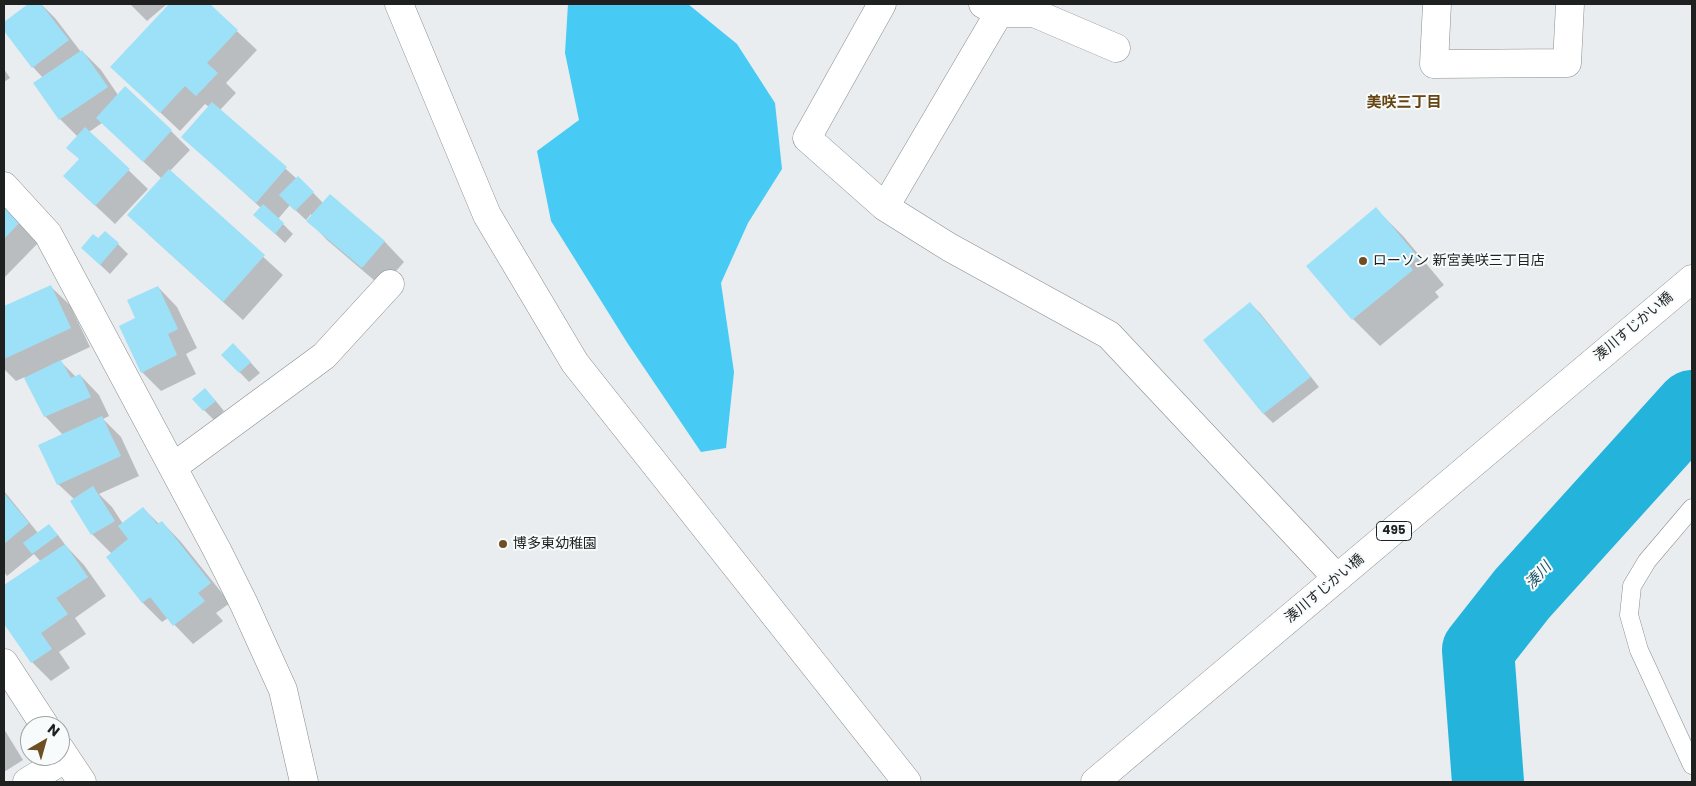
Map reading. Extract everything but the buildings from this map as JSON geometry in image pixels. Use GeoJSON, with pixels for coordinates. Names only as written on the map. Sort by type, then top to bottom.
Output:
{"type":"FeatureCollection","features":[{"type":"Feature","properties":{"kind":"main road"},"geometry":{"type":"LineString","coordinates":[[399,4],[488,215],[574,363],[907,782]]}},
{"type":"Feature","properties":{"kind":"main road"},"geometry":{"type":"LineString","coordinates":[[882,4],[807,138],[885,207],[949,247],[1109,335],[1337,578]]}},
{"type":"Feature","properties":{"kind":"main road"},"geometry":{"type":"LineString","coordinates":[[1437,4],[1434,64],[1567,63],[1570,4]]}},
{"type":"Feature","properties":{"kind":"main road"},"geometry":{"type":"LineString","coordinates":[[885,207],[991,8],[1034,13],[1116,48]]}},
{"type":"Feature","properties":{"kind":"main road"},"geometry":{"type":"LineString","coordinates":[[4,186],[48,234],[229,573],[283,690],[304,782]]}},
{"type":"Feature","properties":{"kind":"main road","name":"湊川すじかい橋"},"geometry":{"type":"LineString","coordinates":[[1095,782],[1692,279]]}},
{"type":"Feature","properties":{"kind":"main road"},"geometry":{"type":"LineString","coordinates":[[173,467],[324,356],[390,284]]}},
{"type":"Feature","properties":{"kind":"main road"},"geometry":{"type":"LineString","coordinates":[[4,663],[38,716]]}},
{"type":"Feature","properties":{"kind":"main road"},"geometry":{"type":"LineString","coordinates":[[70,764],[82,782]]}},
{"type":"Feature","properties":{"kind":"main road"},"geometry":{"type":"LineString","coordinates":[[28,782],[47,766]]}},
{"type":"Feature","properties":{"kind":"lane"},"geometry":{"type":"LineString","coordinates":[[1692,508],[1647,561],[1632,586],[1629,615],[1639,650],[1692,765]]}},
{"type":"Feature","properties":{"kind":"shaded area"},"geometry":{"type":"Polygon","coordinates":[[[568,4],[688,4],[737,44],[775,103],[782,169],[748,223],[721,283],[734,372],[726,448],[701,452],[628,344],[551,221],[537,151],[579,120],[565,53],[568,4]]]}},
{"type":"Feature","properties":{"kind":"waterway","name":"湊川"},"geometry":{"type":"LineString","coordinates":[[1488,782],[1478,650],[1522,594],[1692,406]]}},
{"type":"Feature","properties":{"kind":"place","name":"ローソン 新宮美咲三丁目店"},"geometry":{"type":"Point","coordinates":[1363,261]}},
{"type":"Feature","properties":{"kind":"place","name":"博多東幼稚園"},"geometry":{"type":"Point","coordinates":[503,544]}},
{"type":"Feature","properties":{"kind":"district","name":"美咲三丁目"},"geometry":{"type":"Point","coordinates":[1404,103]}}]}
